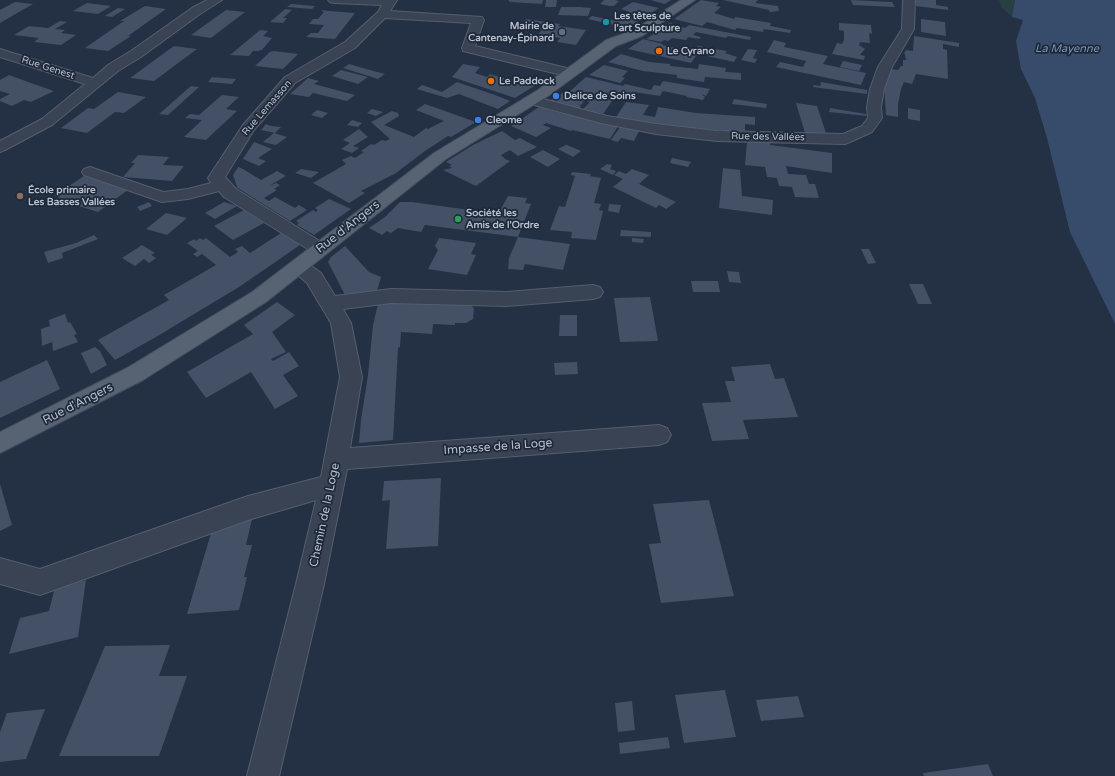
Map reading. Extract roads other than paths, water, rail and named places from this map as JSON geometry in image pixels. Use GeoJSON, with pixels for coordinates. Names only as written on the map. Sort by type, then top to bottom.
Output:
{"type":"FeatureCollection","features":[{"type":"Feature","properties":{"kind":"main road","name":"Rue d'Angers"},"geometry":{"type":"LineString","coordinates":[[0,443],[135,374],[259,297],[440,156],[532,100],[611,44],[638,33],[689,0]]}},
{"type":"Feature","properties":{"kind":"street"},"geometry":{"type":"LineString","coordinates":[[0,147],[47,122],[113,68],[136,54],[196,11],[216,0]]}},
{"type":"Feature","properties":{"kind":"street"},"geometry":{"type":"LineString","coordinates":[[334,0],[390,1]]}},
{"type":"Feature","properties":{"kind":"street","name":"Rue des Vallées"},"geometry":{"type":"LineString","coordinates":[[532,100],[606,120],[656,129],[717,136],[845,139],[867,129],[875,118],[874,107],[877,89],[885,67],[908,29],[909,0]]}},
{"type":"Feature","properties":{"kind":"street","name":"Rue Lemasson"},"geometry":{"type":"LineString","coordinates":[[222,185],[216,178],[244,134],[290,80],[350,45],[382,14],[390,1]]}},
{"type":"Feature","properties":{"kind":"street"},"geometry":{"type":"LineString","coordinates":[[382,14],[478,20],[468,48],[570,72]]}},
{"type":"Feature","properties":{"kind":"street","name":"Rue Genest"},"geometry":{"type":"LineString","coordinates":[[0,53],[95,83]]}},
{"type":"Feature","properties":{"kind":"street"},"geometry":{"type":"LineString","coordinates":[[90,172],[162,197],[188,194],[222,185],[230,193],[320,249]]}},
{"type":"Feature","properties":{"kind":"street","name":"Chemin de la Loge"},"geometry":{"type":"LineString","coordinates":[[263,776],[310,584],[332,485],[351,377],[341,323],[331,304],[314,278],[299,266]]}},
{"type":"Feature","properties":{"kind":"street"},"geometry":{"type":"LineString","coordinates":[[331,304],[391,296],[507,299],[593,292]]}},
{"type":"Feature","properties":{"kind":"street","name":"Impasse de la Loge"},"geometry":{"type":"LineString","coordinates":[[337,459],[659,435]]}},
{"type":"Feature","properties":{"kind":"street"},"geometry":{"type":"LineString","coordinates":[[0,571],[40,582],[248,508],[332,485]]}},
{"type":"Feature","properties":{"kind":"water","name":"La Mayenne"},"geometry":{"type":"Polygon","coordinates":[[[1015,0],[1115,0],[1115,324],[1070,232],[1047,138],[1035,98],[1021,69],[1016,41],[1023,20],[1012,17],[1015,0]]]}},
{"type":"Feature","properties":{"kind":"place","name":"Les têtes de l'art Sculpture"},"geometry":{"type":"Point","coordinates":[606,22]}},
{"type":"Feature","properties":{"kind":"place","name":"Mairie de Cantenay-Épinard"},"geometry":{"type":"Point","coordinates":[562,32]}},
{"type":"Feature","properties":{"kind":"place","name":"Le Cyrano"},"geometry":{"type":"Point","coordinates":[659,51]}},
{"type":"Feature","properties":{"kind":"place","name":"Le Paddock"},"geometry":{"type":"Point","coordinates":[491,81]}},
{"type":"Feature","properties":{"kind":"place","name":"Delice de Soins"},"geometry":{"type":"Point","coordinates":[556,96]}},
{"type":"Feature","properties":{"kind":"place","name":"Cleome"},"geometry":{"type":"Point","coordinates":[478,120]}},
{"type":"Feature","properties":{"kind":"place","name":"École primaire Les Basses Vallées"},"geometry":{"type":"Point","coordinates":[20,196]}},
{"type":"Feature","properties":{"kind":"place","name":"Société les Amis de l'Ordre"},"geometry":{"type":"Point","coordinates":[458,219]}}]}
